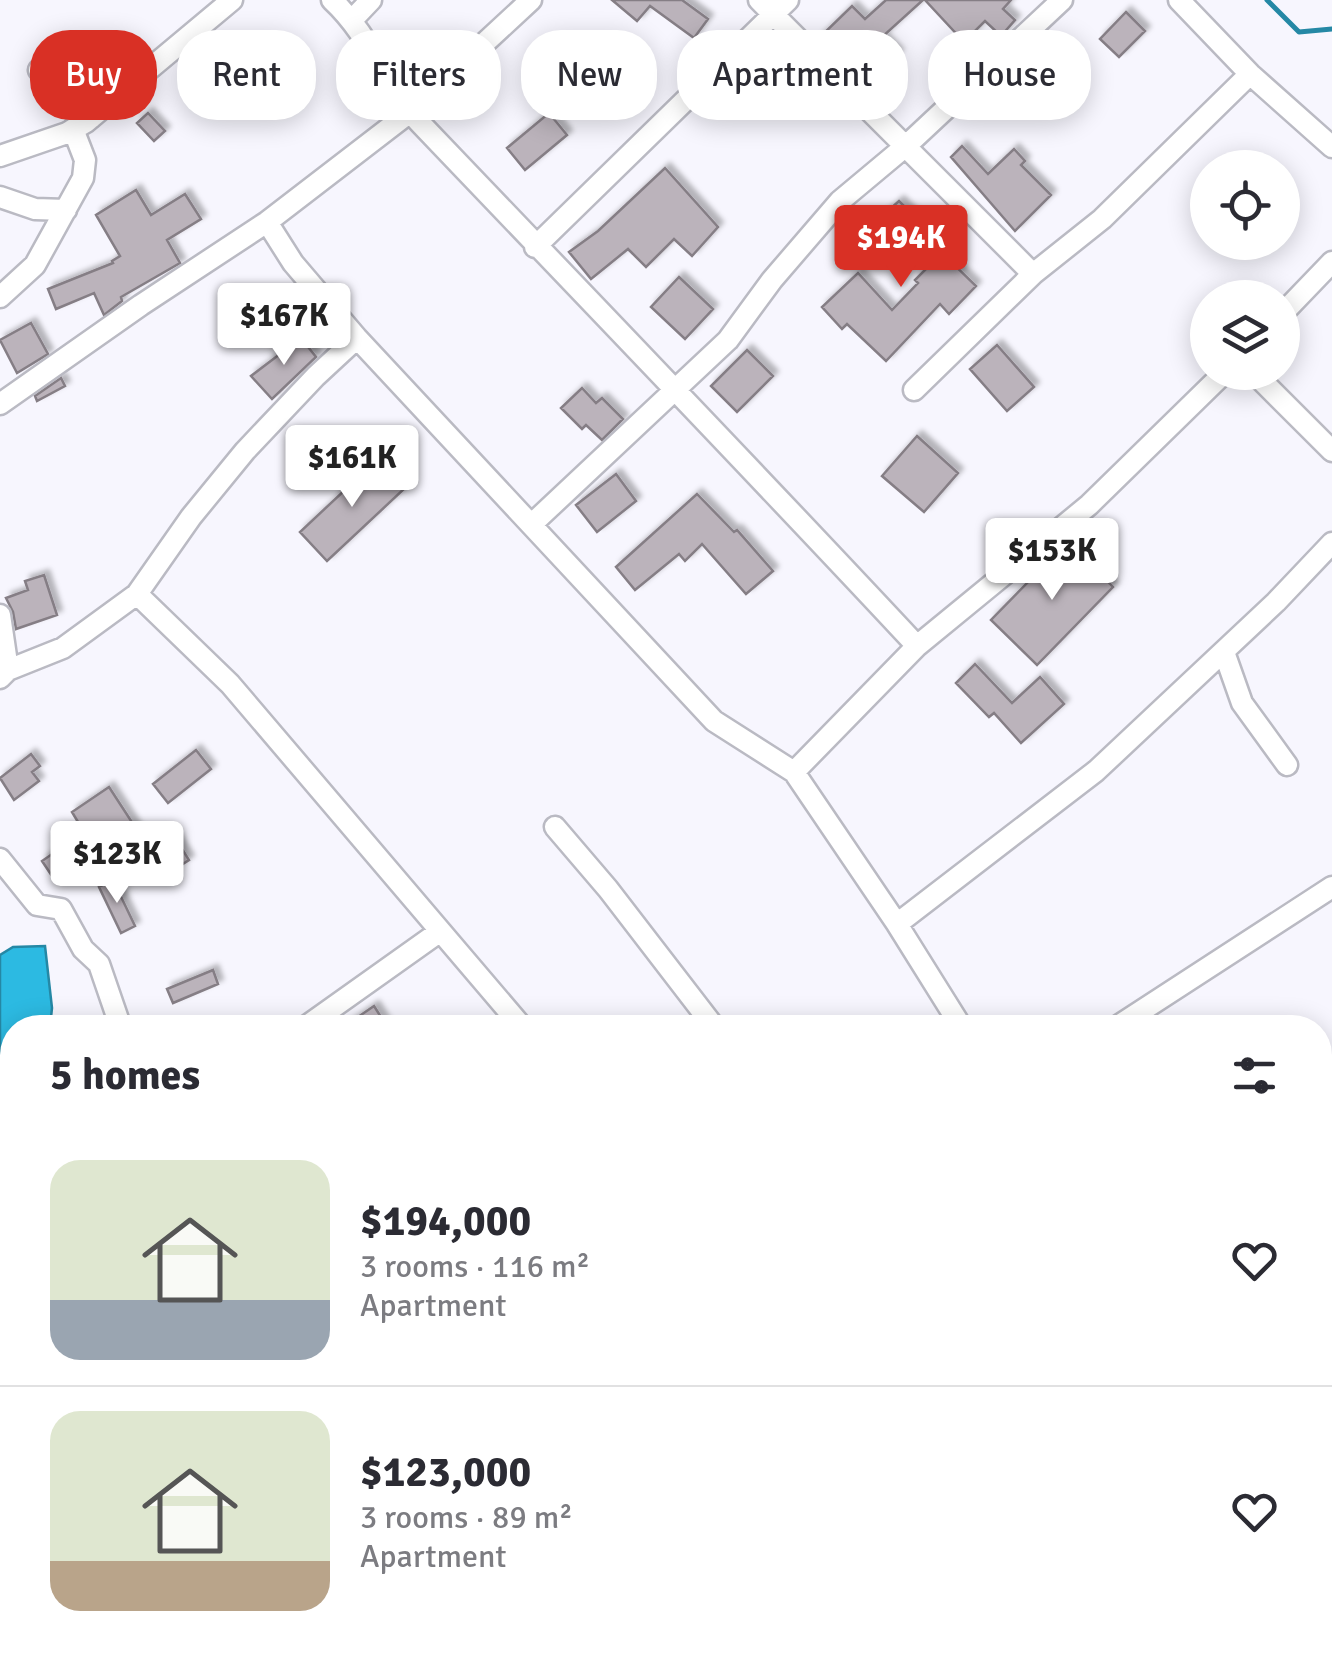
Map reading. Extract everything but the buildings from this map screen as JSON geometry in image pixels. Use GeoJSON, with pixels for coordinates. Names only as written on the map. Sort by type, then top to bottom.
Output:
{"type":"FeatureCollection","features":[{"type":"Feature","properties":{"kind":"street"},"geometry":{"type":"LineString","coordinates":[[0,156],[82,124],[232,0]]}},
{"type":"Feature","properties":{"kind":"street"},"geometry":{"type":"LineString","coordinates":[[332,0],[358,30]]}},
{"type":"Feature","properties":{"kind":"street"},"geometry":{"type":"LineString","coordinates":[[352,20],[371,0]]}},
{"type":"Feature","properties":{"kind":"street"},"geometry":{"type":"LineString","coordinates":[[499,30],[532,0]]}},
{"type":"Feature","properties":{"kind":"street"},"geometry":{"type":"LineString","coordinates":[[532,524],[728,340],[772,280],[840,200],[907,145],[1062,0]]}},
{"type":"Feature","properties":{"kind":"street"},"geometry":{"type":"LineString","coordinates":[[1179,0],[1250,74],[1332,147]]}},
{"type":"Feature","properties":{"kind":"street"},"geometry":{"type":"LineString","coordinates":[[535,246],[701,88],[773,5],[1033,274]]}},
{"type":"Feature","properties":{"kind":"street"},"geometry":{"type":"LineString","coordinates":[[914,390],[1033,274],[1092,228],[1250,74]]}},
{"type":"Feature","properties":{"kind":"street"},"geometry":{"type":"LineString","coordinates":[[0,296],[34,265],[86,168],[82,120]]}},
{"type":"Feature","properties":{"kind":"street"},"geometry":{"type":"LineString","coordinates":[[0,404],[267,222],[400,120]]}},
{"type":"Feature","properties":{"kind":"street"},"geometry":{"type":"LineString","coordinates":[[417,120],[535,246],[677,388],[917,646]]}},
{"type":"Feature","properties":{"kind":"street"},"geometry":{"type":"LineString","coordinates":[[0,197],[35,209],[66,210]]}},
{"type":"Feature","properties":{"kind":"street"},"geometry":{"type":"LineString","coordinates":[[267,222],[292,263],[357,338],[714,721],[794,772],[954,1015]]}},
{"type":"Feature","properties":{"kind":"street"},"geometry":{"type":"LineString","coordinates":[[1300,295],[1332,262]]}},
{"type":"Feature","properties":{"kind":"street"},"geometry":{"type":"LineString","coordinates":[[0,614],[4,674],[63,648],[137,594],[191,517],[245,451],[357,338]]}},
{"type":"Feature","properties":{"kind":"street"},"geometry":{"type":"LineString","coordinates":[[794,772],[917,646],[1089,505],[1207,390]]}},
{"type":"Feature","properties":{"kind":"street"},"geometry":{"type":"LineString","coordinates":[[1272,390],[1332,452]]}},
{"type":"Feature","properties":{"kind":"street"},"geometry":{"type":"LineString","coordinates":[[897,924],[1096,770],[1224,652],[1332,542]]}},
{"type":"Feature","properties":{"kind":"street"},"geometry":{"type":"LineString","coordinates":[[137,594],[230,684],[512,1015]]}},
{"type":"Feature","properties":{"kind":"street"},"geometry":{"type":"LineString","coordinates":[[1224,652],[1242,703],[1288,765]]}},
{"type":"Feature","properties":{"kind":"street"},"geometry":{"type":"LineString","coordinates":[[555,827],[705,1015]]}},
{"type":"Feature","properties":{"kind":"street"},"geometry":{"type":"LineString","coordinates":[[0,859],[36,904],[61,909],[84,949],[99,964],[117,1015]]}},
{"type":"Feature","properties":{"kind":"street"},"geometry":{"type":"LineString","coordinates":[[1135,1015],[1332,887]]}},
{"type":"Feature","properties":{"kind":"street"},"geometry":{"type":"LineString","coordinates":[[322,1015],[439,932]]}},
{"type":"Feature","properties":{"kind":"water"},"geometry":{"type":"Polygon","coordinates":[[[45,946],[51,1015],[0,1015],[0,955],[13,947],[45,946]]]}},
{"type":"Feature","properties":{"kind":"waterway"},"geometry":{"type":"LineString","coordinates":[[1267,0],[1299,32],[1332,29]]}}]}
